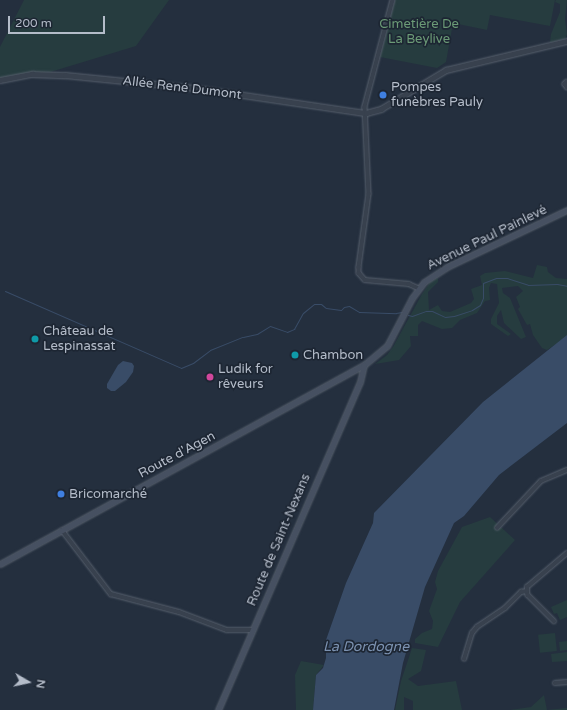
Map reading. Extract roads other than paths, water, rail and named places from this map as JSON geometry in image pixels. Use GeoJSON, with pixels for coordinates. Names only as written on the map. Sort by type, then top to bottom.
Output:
{"type":"FeatureCollection","features":[{"type":"Feature","properties":{"kind":"main road","name":"Avenue Paul Painlevé"},"geometry":{"type":"LineString","coordinates":[[363,365],[387,346],[418,288],[432,276],[449,266],[567,210]]}},
{"type":"Feature","properties":{"kind":"main road","name":"Route d'Agen"},"geometry":{"type":"LineString","coordinates":[[0,564],[363,365]]}},
{"type":"Feature","properties":{"kind":"main road","name":"Route de Saint-Nexans"},"geometry":{"type":"LineString","coordinates":[[218,710],[361,377],[363,365]]}},
{"type":"Feature","properties":{"kind":"main road"},"geometry":{"type":"LineString","coordinates":[[351,372],[356,372],[361,377]]}},
{"type":"Feature","properties":{"kind":"street"},"geometry":{"type":"LineString","coordinates":[[393,0],[367,94],[364,113],[368,194],[359,273],[365,280],[413,285],[418,288]]}},
{"type":"Feature","properties":{"kind":"street"},"geometry":{"type":"LineString","coordinates":[[364,113],[381,109],[446,70],[567,41]]}},
{"type":"Feature","properties":{"kind":"street","name":"Allée René Dumont"},"geometry":{"type":"LineString","coordinates":[[0,80],[32,74],[65,74],[196,88],[364,113]]}},
{"type":"Feature","properties":{"kind":"street"},"geometry":{"type":"LineString","coordinates":[[567,82],[567,87]]}},
{"type":"Feature","properties":{"kind":"street"},"geometry":{"type":"LineString","coordinates":[[497,528],[542,481],[567,470]]}},
{"type":"Feature","properties":{"kind":"street"},"geometry":{"type":"LineString","coordinates":[[62,530],[111,594],[179,612],[227,630],[252,630]]}},
{"type":"Feature","properties":{"kind":"street"},"geometry":{"type":"LineString","coordinates":[[554,621],[528,595],[527,587],[567,553]]}},
{"type":"Feature","properties":{"kind":"street"},"geometry":{"type":"LineString","coordinates":[[464,659],[472,633],[477,627],[505,608],[521,592],[527,590]]}},
{"type":"Feature","properties":{"kind":"street"},"geometry":{"type":"LineString","coordinates":[[555,683],[567,682]]}},
{"type":"Feature","properties":{"kind":"water","name":"La Dordogne"},"geometry":{"type":"Polygon","coordinates":[[[567,335],[567,423],[499,475],[464,516],[454,523],[425,587],[403,663],[394,710],[313,710],[316,675],[323,668],[326,658],[326,640],[346,583],[373,523],[374,513],[483,402],[567,335]]]}},
{"type":"Feature","properties":{"kind":"water"},"geometry":{"type":"Polygon","coordinates":[[[123,361],[132,363],[134,366],[133,372],[126,382],[115,391],[111,391],[107,388],[107,384],[118,365],[123,361]]]}},
{"type":"Feature","properties":{"kind":"waterway"},"geometry":{"type":"LineString","coordinates":[[408,315],[412,316],[426,311],[432,311],[445,317],[454,316],[472,310],[480,305],[483,298],[483,283],[496,278],[507,278],[528,285],[557,284],[567,286]]}},
{"type":"Feature","properties":{"kind":"waterway"},"geometry":{"type":"LineString","coordinates":[[5,291],[181,368],[193,363],[210,350],[243,337],[257,334],[270,326],[287,332],[294,329],[303,313],[314,304],[321,304],[326,308],[341,310],[344,307],[349,306],[359,312],[402,312]]}},
{"type":"Feature","properties":{"kind":"place","name":"Pompes funèbres Pauly"},"geometry":{"type":"Point","coordinates":[383,95]}},
{"type":"Feature","properties":{"kind":"place","name":"Château de Lespinassat"},"geometry":{"type":"Point","coordinates":[35,339]}},
{"type":"Feature","properties":{"kind":"place","name":"Chambon"},"geometry":{"type":"Point","coordinates":[295,355]}},
{"type":"Feature","properties":{"kind":"place","name":"Ludik for rêveurs"},"geometry":{"type":"Point","coordinates":[210,377]}},
{"type":"Feature","properties":{"kind":"place","name":"Bricomarché"},"geometry":{"type":"Point","coordinates":[61,494]}},
{"type":"Feature","properties":{"kind":"park label","name":"Cimetière De La Beylive"},"geometry":{"type":"Point","coordinates":[419,32]}}]}
